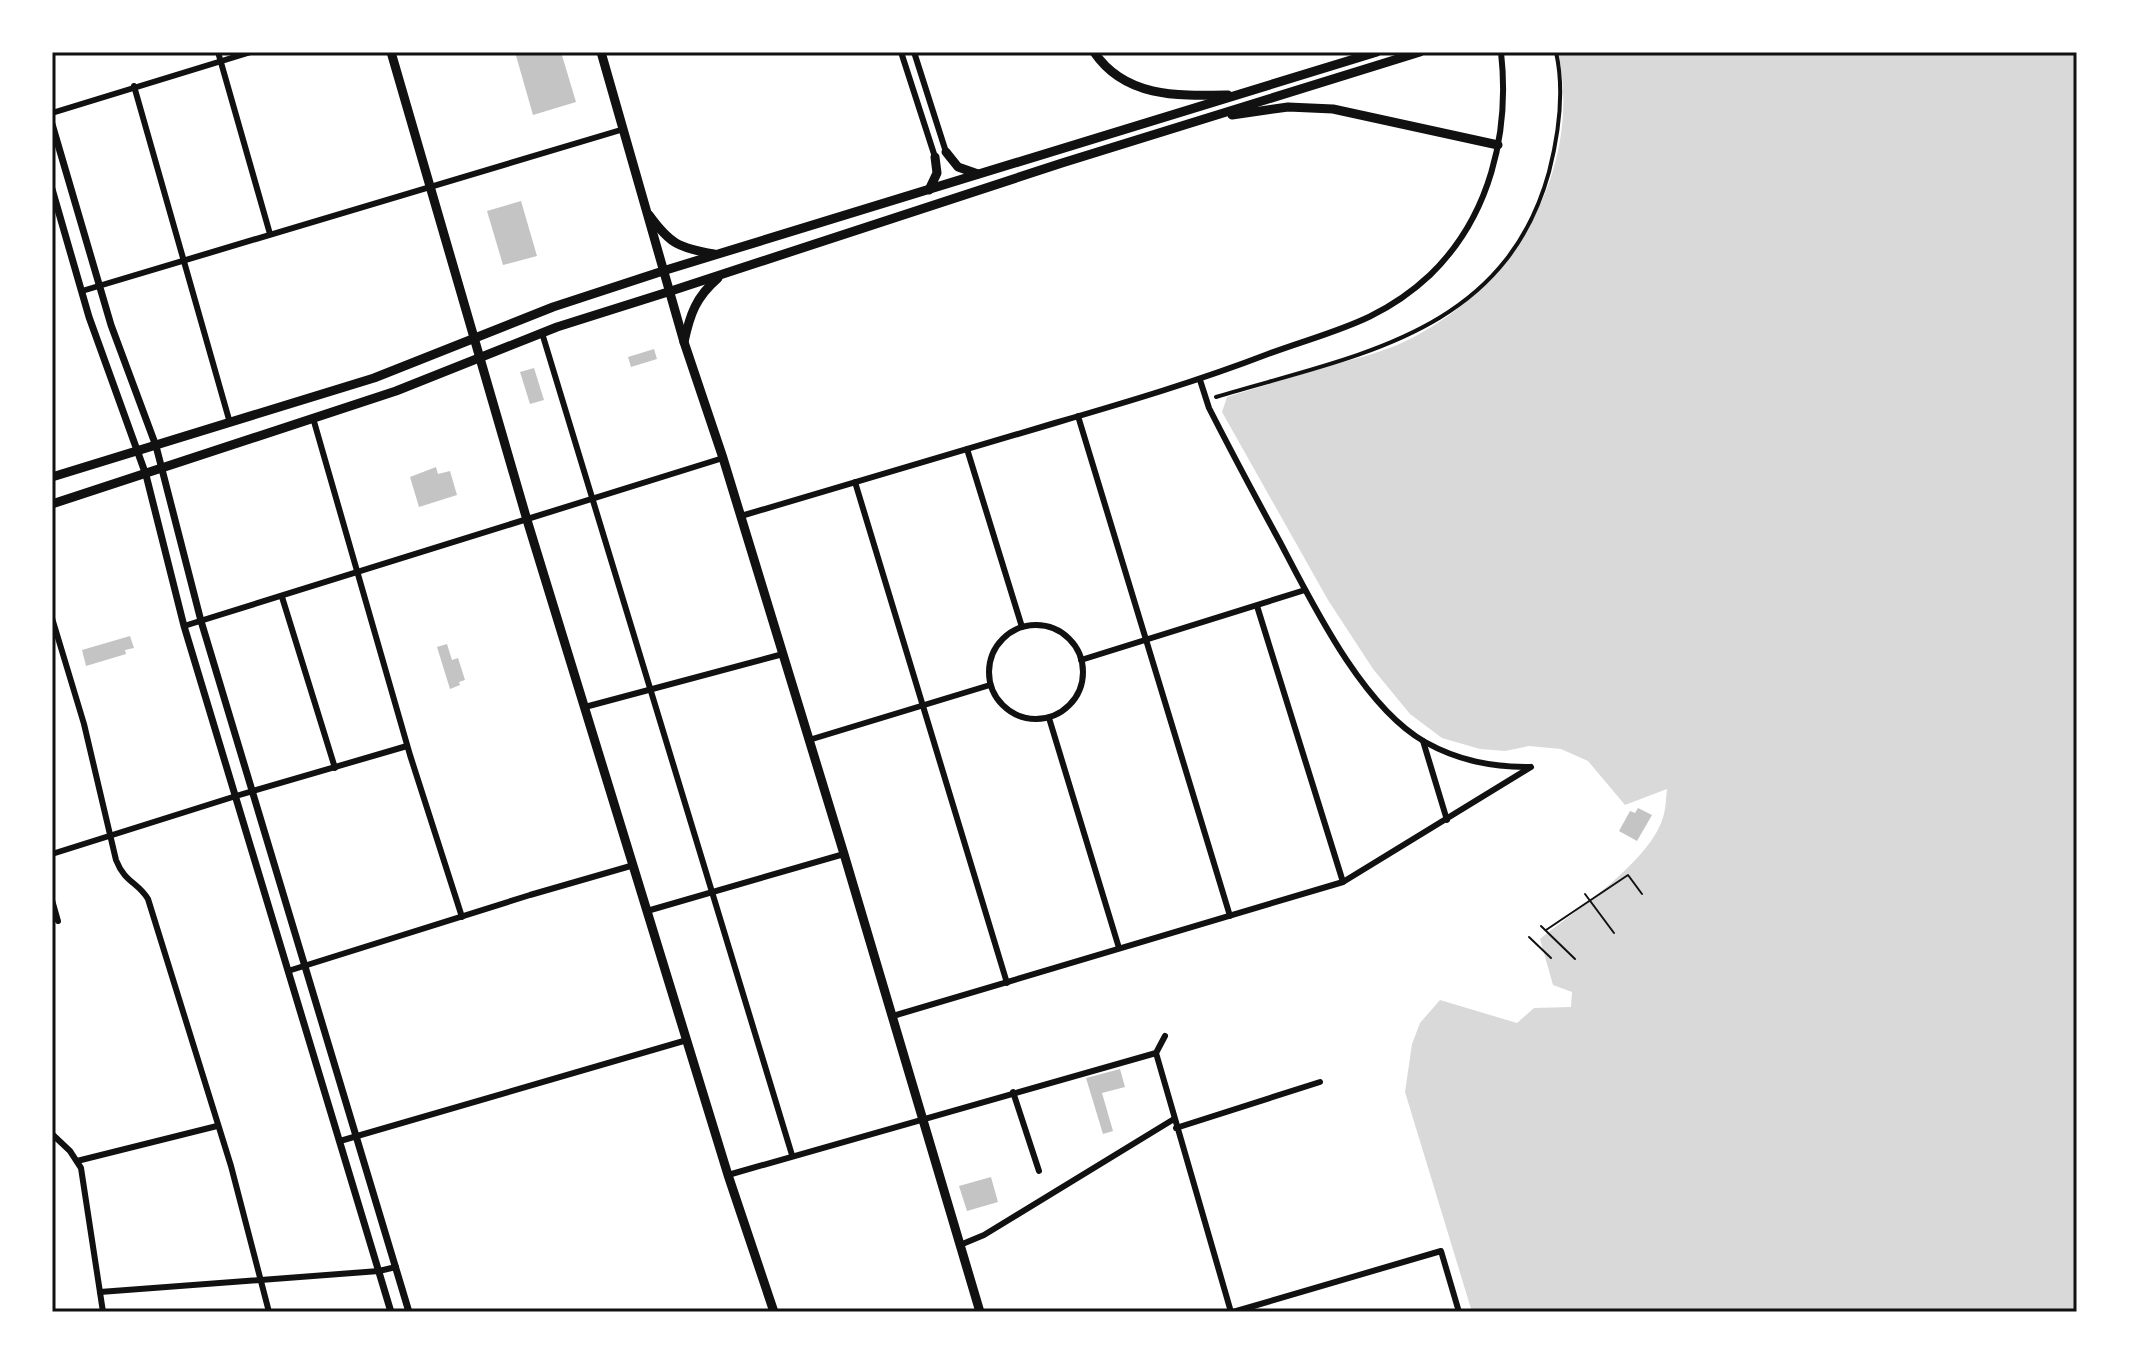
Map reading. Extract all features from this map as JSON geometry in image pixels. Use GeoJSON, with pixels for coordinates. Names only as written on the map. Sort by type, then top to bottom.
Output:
{"type":"FeatureCollection","features":[{"type":"Feature","properties":{"kind":"main road"},"geometry":{"type":"LineString","coordinates":[[391,52],[527,520],[728,1175],[774,1312]]}},
{"type":"Feature","properties":{"kind":"main road"},"geometry":{"type":"LineString","coordinates":[[601,52],[666,270],[684,342],[741,516],[980,1312]]}},
{"type":"Feature","properties":{"kind":"main road"},"geometry":{"type":"LineString","coordinates":[[1094,52],[1113,74],[1143,89],[1172,95],[1240,95]]}},
{"type":"Feature","properties":{"kind":"main road"},"geometry":{"type":"LineString","coordinates":[[52,477],[387,374],[553,307],[666,270],[1377,52]]}},
{"type":"Feature","properties":{"kind":"main road"},"geometry":{"type":"LineString","coordinates":[[52,504],[404,389],[623,304],[1420,52]]}},
{"type":"Feature","properties":{"kind":"main road"},"geometry":{"type":"LineString","coordinates":[[1200,120],[1288,107],[1318,108],[1362,114],[1498,145]]}},
{"type":"Feature","properties":{"kind":"main road"},"geometry":{"type":"LineString","coordinates":[[946,152],[960,168],[981,175]]}},
{"type":"Feature","properties":{"kind":"main road"},"geometry":{"type":"LineString","coordinates":[[929,190],[937,173],[935,157]]}},
{"type":"Feature","properties":{"kind":"main road"},"geometry":{"type":"LineString","coordinates":[[649,215],[674,244],[717,255]]}},
{"type":"Feature","properties":{"kind":"main road"},"geometry":{"type":"LineString","coordinates":[[684,342],[696,299],[720,275]]}},
{"type":"Feature","properties":{"kind":"street"},"geometry":{"type":"LineString","coordinates":[[218,52],[270,234]]}},
{"type":"Feature","properties":{"kind":"street"},"geometry":{"type":"LineString","coordinates":[[52,113],[251,52]]}},
{"type":"Feature","properties":{"kind":"street"},"geometry":{"type":"LineString","coordinates":[[901,52],[935,157]]}},
{"type":"Feature","properties":{"kind":"street"},"geometry":{"type":"LineString","coordinates":[[914,52],[946,152]]}},
{"type":"Feature","properties":{"kind":"street"},"geometry":{"type":"LineString","coordinates":[[741,516],[1200,380],[1357,324],[1412,290],[1445,258],[1467,228],[1490,180],[1498,145],[1504,106],[1501,52]]}},
{"type":"Feature","properties":{"kind":"street"},"geometry":{"type":"LineString","coordinates":[[1216,397],[1384,347],[1451,311],[1491,276],[1520,237],[1545,183],[1560,118],[1556,52]]}},
{"type":"Feature","properties":{"kind":"street"},"geometry":{"type":"LineString","coordinates":[[134,86],[230,423]]}},
{"type":"Feature","properties":{"kind":"street"},"geometry":{"type":"LineString","coordinates":[[52,124],[99,286],[163,469],[201,621],[409,1312]]}},
{"type":"Feature","properties":{"kind":"street"},"geometry":{"type":"LineString","coordinates":[[82,291],[624,129]]}},
{"type":"Feature","properties":{"kind":"street"},"geometry":{"type":"LineString","coordinates":[[52,189],[82,291],[139,451],[184,626],[391,1312]]}},
{"type":"Feature","properties":{"kind":"street"},"geometry":{"type":"LineString","coordinates":[[542,333],[792,1155]]}},
{"type":"Feature","properties":{"kind":"street"},"geometry":{"type":"LineString","coordinates":[[893,1016],[1343,882],[1531,767],[1478,764],[1423,741],[1387,710],[1325,626],[1209,408],[1200,380]]}},
{"type":"Feature","properties":{"kind":"street"},"geometry":{"type":"LineString","coordinates":[[1078,416],[1230,916]]}},
{"type":"Feature","properties":{"kind":"street"},"geometry":{"type":"LineString","coordinates":[[313,418],[407,746],[462,917]]}},
{"type":"Feature","properties":{"kind":"street"},"geometry":{"type":"LineString","coordinates":[[967,449],[1022,627]]}},
{"type":"Feature","properties":{"kind":"street"},"geometry":{"type":"LineString","coordinates":[[184,626],[723,458]]}},
{"type":"Feature","properties":{"kind":"street"},"geometry":{"type":"LineString","coordinates":[[855,482],[1007,983]]}},
{"type":"Feature","properties":{"kind":"street"},"geometry":{"type":"LineString","coordinates":[[1081,660],[1305,590]]}},
{"type":"Feature","properties":{"kind":"street"},"geometry":{"type":"LineString","coordinates":[[282,597],[335,768]]}},
{"type":"Feature","properties":{"kind":"street"},"geometry":{"type":"LineString","coordinates":[[1257,606],[1343,882]]}},
{"type":"Feature","properties":{"kind":"street"},"geometry":{"type":"LineString","coordinates":[[52,618],[84,724],[110,836],[123,875],[148,899],[231,1166],[269,1312]]}},
{"type":"Feature","properties":{"kind":"street"},"geometry":{"type":"LineString","coordinates":[[1038,625],[1057,630],[1071,641],[1081,660],[1082,677],[1077,695],[1062,711],[1049,718],[1030,719],[1013,713],[1000,703],[990,685],[989,665],[996,647],[1007,635],[1022,627],[1038,625]]}},
{"type":"Feature","properties":{"kind":"street"},"geometry":{"type":"LineString","coordinates":[[585,707],[783,654]]}},
{"type":"Feature","properties":{"kind":"street"},"geometry":{"type":"LineString","coordinates":[[809,740],[990,685]]}},
{"type":"Feature","properties":{"kind":"street"},"geometry":{"type":"LineString","coordinates":[[1049,718],[1119,948]]}},
{"type":"Feature","properties":{"kind":"street"},"geometry":{"type":"LineString","coordinates":[[1423,741],[1447,820]]}},
{"type":"Feature","properties":{"kind":"street"},"geometry":{"type":"LineString","coordinates":[[52,854],[407,746]]}},
{"type":"Feature","properties":{"kind":"street"},"geometry":{"type":"LineString","coordinates":[[647,911],[844,854]]}},
{"type":"Feature","properties":{"kind":"street"},"geometry":{"type":"LineString","coordinates":[[288,971],[634,865]]}},
{"type":"Feature","properties":{"kind":"street"},"geometry":{"type":"LineString","coordinates":[[52,900],[58,921]]}},
{"type":"Feature","properties":{"kind":"street"},"geometry":{"type":"LineString","coordinates":[[1165,1036],[1156,1053],[1232,1312],[1441,1251],[1459,1312]]}},
{"type":"Feature","properties":{"kind":"street"},"geometry":{"type":"LineString","coordinates":[[340,1141],[687,1040]]}},
{"type":"Feature","properties":{"kind":"street"},"geometry":{"type":"LineString","coordinates":[[728,1175],[1156,1053]]}},
{"type":"Feature","properties":{"kind":"street"},"geometry":{"type":"LineString","coordinates":[[1176,1128],[1320,1082]]}},
{"type":"Feature","properties":{"kind":"street"},"geometry":{"type":"LineString","coordinates":[[1013,1092],[1039,1171]]}},
{"type":"Feature","properties":{"kind":"street"},"geometry":{"type":"LineString","coordinates":[[960,1245],[984,1235],[1174,1119]]}},
{"type":"Feature","properties":{"kind":"street"},"geometry":{"type":"LineString","coordinates":[[77,1161],[217,1126]]}},
{"type":"Feature","properties":{"kind":"street"},"geometry":{"type":"LineString","coordinates":[[52,1134],[77,1161],[83,1177],[103,1312]]}},
{"type":"Feature","properties":{"kind":"street"},"geometry":{"type":"LineString","coordinates":[[52,1151],[61,1145]]}},
{"type":"Feature","properties":{"kind":"street"},"geometry":{"type":"LineString","coordinates":[[100,1292],[379,1271],[396,1267]]}},
{"type":"Feature","properties":{"kind":"path"},"geometry":{"type":"LineString","coordinates":[[1546,930],[1628,875],[1642,894]]}},
{"type":"Feature","properties":{"kind":"path"},"geometry":{"type":"LineString","coordinates":[[1585,894],[1614,933]]}},
{"type":"Feature","properties":{"kind":"path"},"geometry":{"type":"LineString","coordinates":[[1541,926],[1575,959]]}},
{"type":"Feature","properties":{"kind":"path"},"geometry":{"type":"LineString","coordinates":[[1529,937],[1551,958]]}},
{"type":"Feature","properties":{"kind":"shaded area"},"geometry":{"type":"Polygon","coordinates":[[[1558,52],[2077,52],[2077,1312],[1472,1312],[1405,1092],[1412,1044],[1420,1023],[1440,1000],[1517,1023],[1534,1008],[1571,1007],[1572,992],[1553,985],[1540,939],[1611,883],[1645,849],[1664,814],[1667,789],[1625,805],[1588,761],[1561,749],[1529,746],[1505,751],[1480,749],[1442,738],[1410,714],[1373,669],[1328,600],[1222,412],[1227,397],[1408,340],[1445,318],[1479,290],[1508,258],[1532,221],[1549,182],[1560,140],[1563,96],[1558,52]]]}},
{"type":"Feature","properties":{"kind":"building"},"geometry":{"type":"Polygon","coordinates":[[[515,52],[561,52],[576,102],[533,115],[515,52]]]}},
{"type":"Feature","properties":{"kind":"building"},"geometry":{"type":"Polygon","coordinates":[[[521,201],[537,256],[503,265],[487,211],[521,201]]]}},
{"type":"Feature","properties":{"kind":"building"},"geometry":{"type":"Polygon","coordinates":[[[654,349],[657,359],[631,367],[628,357],[654,349]]]}},
{"type":"Feature","properties":{"kind":"building"},"geometry":{"type":"Polygon","coordinates":[[[534,368],[544,400],[530,404],[520,372],[534,368]]]}},
{"type":"Feature","properties":{"kind":"building"},"geometry":{"type":"Polygon","coordinates":[[[436,467],[438,474],[450,471],[457,495],[419,507],[410,477],[436,467]]]}},
{"type":"Feature","properties":{"kind":"building"},"geometry":{"type":"Polygon","coordinates":[[[130,636],[134,648],[125,650],[126,654],[86,666],[82,650],[130,636]]]}},
{"type":"Feature","properties":{"kind":"building"},"geometry":{"type":"Polygon","coordinates":[[[447,644],[452,660],[458,658],[465,680],[450,689],[437,647],[447,644]]]}},
{"type":"Feature","properties":{"kind":"building"},"geometry":{"type":"Polygon","coordinates":[[[1638,808],[1652,815],[1637,841],[1619,831],[1630,811],[1635,813],[1638,808]]]}},
{"type":"Feature","properties":{"kind":"building"},"geometry":{"type":"Polygon","coordinates":[[[1120,1069],[1125,1087],[1102,1093],[1113,1131],[1103,1134],[1086,1078],[1120,1069]]]}},
{"type":"Feature","properties":{"kind":"building"},"geometry":{"type":"Polygon","coordinates":[[[991,1177],[998,1202],[967,1211],[959,1186],[991,1177]]]}}]}
